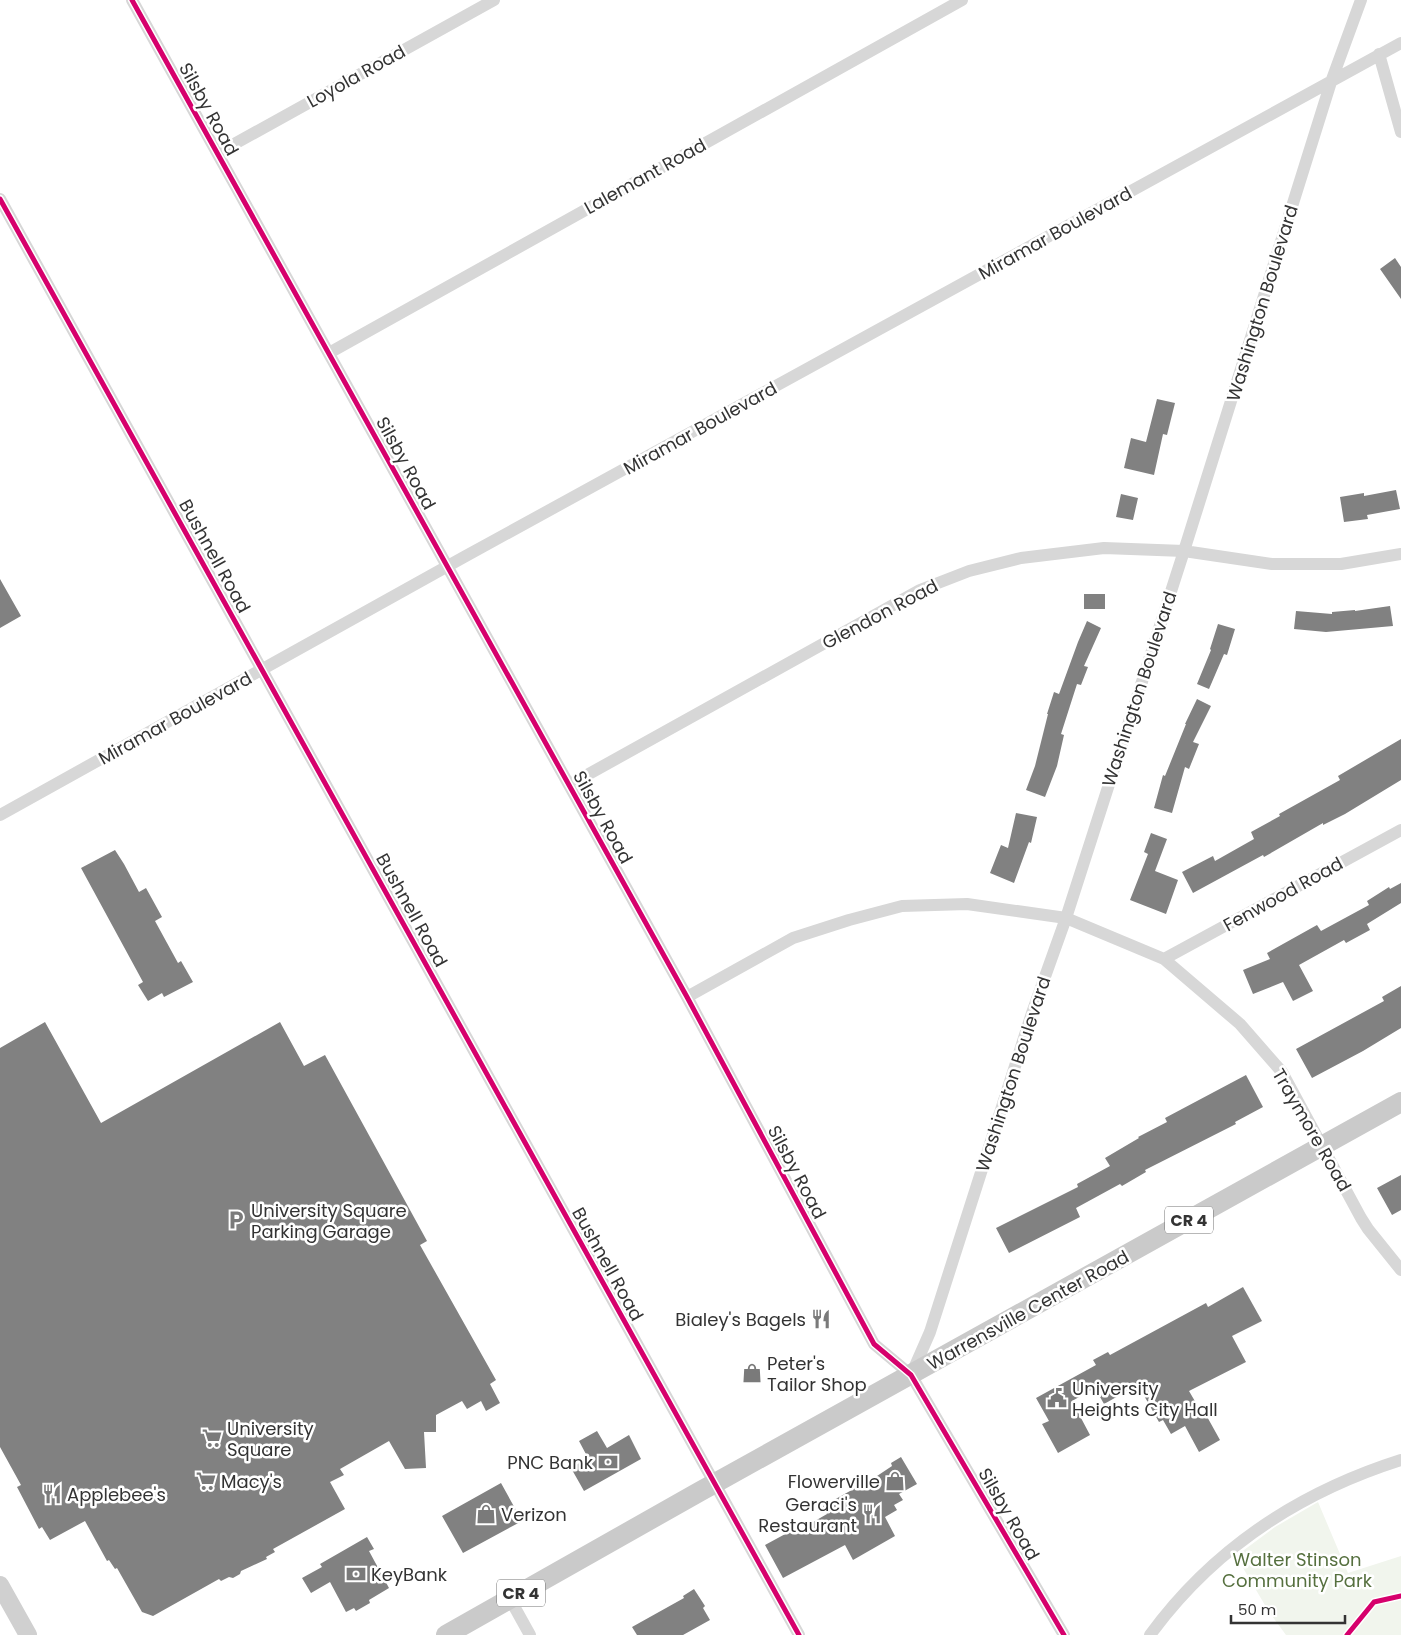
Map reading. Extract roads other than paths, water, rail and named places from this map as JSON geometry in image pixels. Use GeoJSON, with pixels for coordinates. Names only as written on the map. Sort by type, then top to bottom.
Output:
{"type":"FeatureCollection","features":[{"type":"Feature","properties":{"kind":"main road","name":"Warrensville Center Road"},"geometry":{"type":"LineString","coordinates":[[446,1635],[1401,1102]]}},
{"type":"Feature","properties":{"kind":"main road"},"geometry":{"type":"LineString","coordinates":[[0,1585],[28,1635]]}},
{"type":"Feature","properties":{"kind":"street","name":"Silsby Road"},"geometry":{"type":"LineString","coordinates":[[132,0],[570,785],[687,997],[874,1344],[912,1375],[1064,1635]]}},
{"type":"Feature","properties":{"kind":"street","name":"Loyola Road"},"geometry":{"type":"LineString","coordinates":[[218,153],[494,0]]}},
{"type":"Feature","properties":{"kind":"street","name":"Lalemant Road"},"geometry":{"type":"LineString","coordinates":[[329,353],[962,0]]}},
{"type":"Feature","properties":{"kind":"street","name":"Washington Boulevard"},"geometry":{"type":"LineString","coordinates":[[912,1375],[930,1332],[1032,1013],[1066,918],[1184,551],[1331,82],[1361,0]]}},
{"type":"Feature","properties":{"kind":"street","name":"Miramar Boulevard"},"geometry":{"type":"LineString","coordinates":[[0,815],[448,566],[1401,42]]}},
{"type":"Feature","properties":{"kind":"street"},"geometry":{"type":"LineString","coordinates":[[1379,54],[1401,132]]}},
{"type":"Feature","properties":{"kind":"street","name":"Bushnell Road"},"geometry":{"type":"LineString","coordinates":[[0,199],[799,1635]]}},
{"type":"Feature","properties":{"kind":"street","name":"Glendon Road"},"geometry":{"type":"LineString","coordinates":[[570,785],[920,590],[969,571],[1021,558],[1104,548],[1184,551],[1272,564],[1341,564],[1401,554]]}},
{"type":"Feature","properties":{"kind":"street","name":"Fenwood Road"},"geometry":{"type":"LineString","coordinates":[[1164,959],[1401,830]]}},
{"type":"Feature","properties":{"kind":"street","name":"Traymore Road"},"geometry":{"type":"LineString","coordinates":[[687,997],[793,938],[902,906],[967,904],[1066,918],[1164,959],[1240,1024],[1282,1072],[1368,1229],[1401,1270]]}},
{"type":"Feature","properties":{"kind":"street"},"geometry":{"type":"LineString","coordinates":[[1150,1635],[1185,1593],[1215,1562],[1248,1535],[1315,1496],[1372,1469],[1401,1460]]}},
{"type":"Feature","properties":{"kind":"street"},"geometry":{"type":"LineString","coordinates":[[510,1599],[530,1635]]}},
{"type":"Feature","properties":{"kind":"place","name":"University Square Parking Garage"},"geometry":{"type":"Point","coordinates":[236,1220]}},
{"type":"Feature","properties":{"kind":"place","name":"Bialey's Bagels"},"geometry":{"type":"Point","coordinates":[821,1319]}},
{"type":"Feature","properties":{"kind":"place","name":"Peter's Tailor Shop"},"geometry":{"type":"Point","coordinates":[752,1373]}},
{"type":"Feature","properties":{"kind":"place","name":"University Heights City Hall"},"geometry":{"type":"Point","coordinates":[1057,1398]}},
{"type":"Feature","properties":{"kind":"place","name":"University Square"},"geometry":{"type":"Point","coordinates":[212,1438]}},
{"type":"Feature","properties":{"kind":"place","name":"PNC Bank"},"geometry":{"type":"Point","coordinates":[608,1462]}},
{"type":"Feature","properties":{"kind":"place","name":"Macy's"},"geometry":{"type":"Point","coordinates":[206,1481]}},
{"type":"Feature","properties":{"kind":"place","name":"Flowerville"},"geometry":{"type":"Point","coordinates":[895,1481]}},
{"type":"Feature","properties":{"kind":"place","name":"Applebee's"},"geometry":{"type":"Point","coordinates":[52,1494]}},
{"type":"Feature","properties":{"kind":"place","name":"Verizon"},"geometry":{"type":"Point","coordinates":[486,1514]}},
{"type":"Feature","properties":{"kind":"place","name":"Geraci's Restaurant"},"geometry":{"type":"Point","coordinates":[872,1514]}},
{"type":"Feature","properties":{"kind":"place","name":"KeyBank"},"geometry":{"type":"Point","coordinates":[356,1574]}},
{"type":"Feature","properties":{"kind":"park label","name":"Walter Stinson Community Park"},"geometry":{"type":"Point","coordinates":[1297,1569]}}]}
